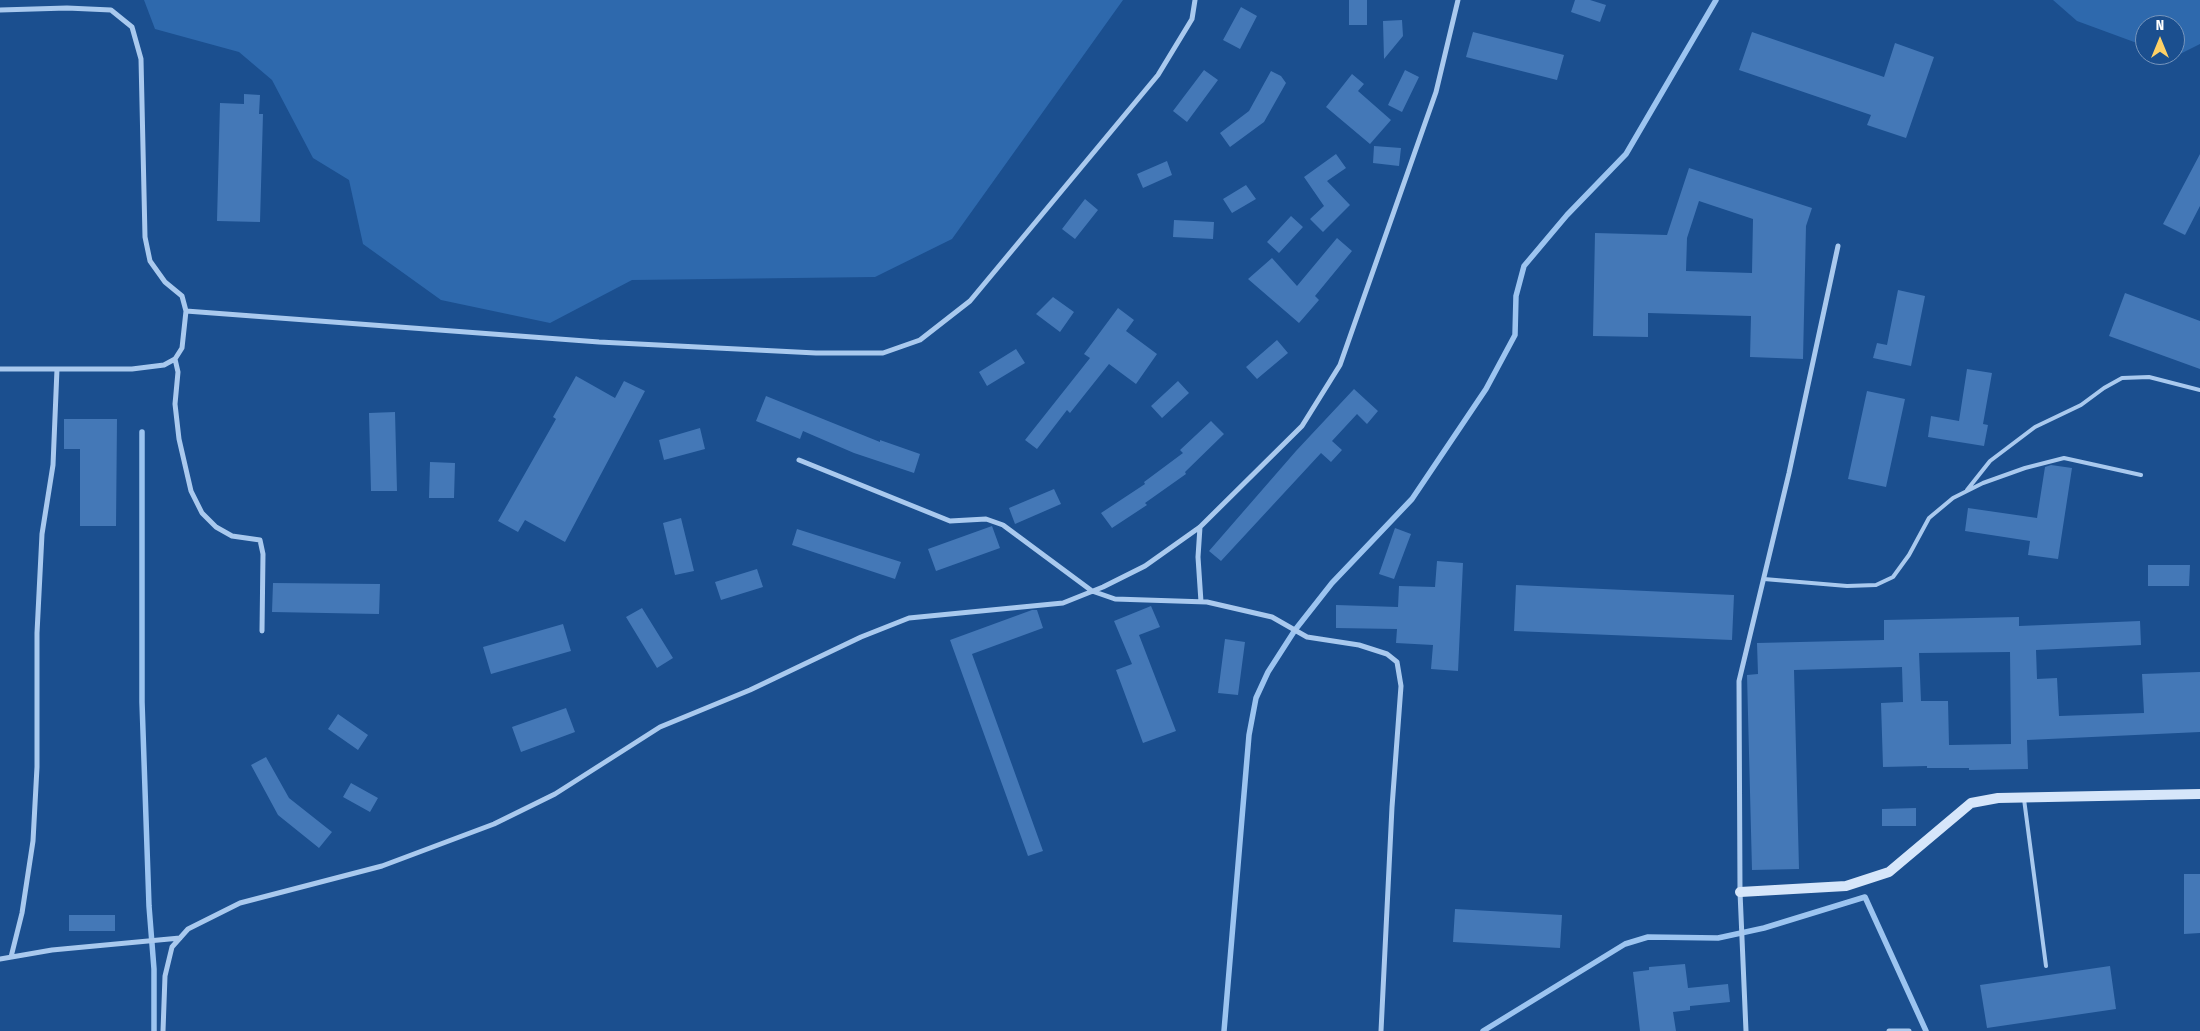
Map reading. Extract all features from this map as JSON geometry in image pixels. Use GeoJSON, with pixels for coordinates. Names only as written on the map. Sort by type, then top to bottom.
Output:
{"type":"FeatureCollection","features":[{"type":"Feature","properties":{"kind":"street"},"geometry":{"type":"LineString","coordinates":[[186,311],[599,342],[816,353],[883,353],[920,340],[970,301],[1158,75],[1192,19],[1195,0]]}},
{"type":"Feature","properties":{"kind":"street"},"geometry":{"type":"LineString","coordinates":[[163,1031],[165,976],[172,948],[188,929],[240,903],[382,866],[494,824],[555,794],[660,728],[750,690],[862,637],[909,618],[1063,603],[1145,566],[1200,527],[1302,426],[1340,365],[1436,92],[1458,0]]}},
{"type":"Feature","properties":{"kind":"street"},"geometry":{"type":"LineString","coordinates":[[0,10],[67,8],[111,10],[132,27],[141,59],[145,238],[150,261],[165,282],[182,296],[186,311],[182,348],[175,359],[164,365],[132,369],[0,369]]}},
{"type":"Feature","properties":{"kind":"street"},"geometry":{"type":"LineString","coordinates":[[1746,1031],[1740,892],[1740,681],[1789,474],[1838,246]]}},
{"type":"Feature","properties":{"kind":"street"},"geometry":{"type":"LineString","coordinates":[[175,359],[178,372],[175,404],[179,439],[191,491],[202,513],[216,527],[232,536],[260,540],[263,554],[262,631]]}},
{"type":"Feature","properties":{"kind":"street"},"geometry":{"type":"LineString","coordinates":[[11,957],[22,913],[33,841],[37,767],[38,623],[42,534],[53,465],[57,369]]}},
{"type":"Feature","properties":{"kind":"street"},"geometry":{"type":"LineString","coordinates":[[798,460],[950,521],[986,519],[1003,525],[1092,591],[1115,599],[1201,602],[1272,617],[1308,637],[1360,645],[1387,654],[1397,662],[1401,686],[1392,807],[1382,1031]]}},
{"type":"Feature","properties":{"kind":"street"},"geometry":{"type":"LineString","coordinates":[[1200,527],[1198,557],[1201,602]]}},
{"type":"Feature","properties":{"kind":"street"},"geometry":{"type":"LineString","coordinates":[[1740,892],[1846,886],[1889,872],[1971,803],[1998,798],[2200,794]]}},
{"type":"Feature","properties":{"kind":"street"},"geometry":{"type":"LineString","coordinates":[[0,959],[52,950],[181,938]]}},
{"type":"Feature","properties":{"kind":"street"},"geometry":{"type":"LineString","coordinates":[[1888,1031],[1909,1031]]}},
{"type":"Feature","properties":{"kind":"lane"},"geometry":{"type":"LineString","coordinates":[[1965,492],[1990,461],[2035,427],[2081,405],[2104,388],[2122,378],[2148,377],[2200,390]]}},
{"type":"Feature","properties":{"kind":"lane"},"geometry":{"type":"LineString","coordinates":[[1764,579],[1847,586],[1876,585],[1893,577],[1909,555],[1929,518],[1953,498],[1983,483],[2025,468],[2064,458],[2141,475]]}},
{"type":"Feature","properties":{"kind":"lane"},"geometry":{"type":"LineString","coordinates":[[2024,797],[2046,966]]}},
{"type":"Feature","properties":{"kind":"shaded area"},"geometry":{"type":"Polygon","coordinates":[[[144,0],[1123,0],[952,239],[875,277],[632,280],[550,323],[441,300],[363,244],[349,180],[313,158],[272,80],[239,52],[155,29],[144,0]]]}},
{"type":"Feature","properties":{"kind":"shaded area"},"geometry":{"type":"Polygon","coordinates":[[[2053,0],[2200,0],[2200,44],[2185,52],[2185,15],[2135,15],[2135,42],[2077,21],[2053,0]]]}},
{"type":"Feature","properties":{"kind":"building"},"geometry":{"type":"Polygon","coordinates":[[[1349,0],[1367,0],[1367,25],[1349,25],[1349,0]]]}},
{"type":"Feature","properties":{"kind":"building"},"geometry":{"type":"Polygon","coordinates":[[[1575,0],[1590,0],[1606,5],[1600,22],[1571,12],[1575,0]]]}},
{"type":"Feature","properties":{"kind":"building"},"geometry":{"type":"Polygon","coordinates":[[[1241,7],[1257,16],[1240,49],[1223,40],[1241,7]]]}},
{"type":"Feature","properties":{"kind":"building"},"geometry":{"type":"Polygon","coordinates":[[[1402,20],[1403,36],[1384,59],[1383,21],[1402,20]]]}},
{"type":"Feature","properties":{"kind":"building"},"geometry":{"type":"Polygon","coordinates":[[[1473,32],[1564,55],[1557,80],[1466,57],[1473,32]]]}},
{"type":"Feature","properties":{"kind":"building"},"geometry":{"type":"Polygon","coordinates":[[[1752,32],[1884,77],[1895,43],[1934,57],[1906,138],[1867,125],[1871,115],[1739,70],[1752,32]]]}},
{"type":"Feature","properties":{"kind":"building"},"geometry":{"type":"Polygon","coordinates":[[[1204,70],[1218,80],[1187,122],[1173,111],[1204,70]]]}},
{"type":"Feature","properties":{"kind":"building"},"geometry":{"type":"Polygon","coordinates":[[[1405,70],[1419,77],[1402,112],[1388,105],[1405,70]]]}},
{"type":"Feature","properties":{"kind":"building"},"geometry":{"type":"Polygon","coordinates":[[[1271,71],[1281,76],[1286,83],[1264,122],[1230,147],[1220,133],[1249,111],[1271,71]]]}},
{"type":"Feature","properties":{"kind":"building"},"geometry":{"type":"Polygon","coordinates":[[[1352,74],[1364,84],[1358,91],[1391,120],[1370,144],[1326,107],[1352,74]]]}},
{"type":"Feature","properties":{"kind":"building"},"geometry":{"type":"Polygon","coordinates":[[[244,94],[260,95],[259,114],[263,114],[260,222],[217,221],[220,103],[244,104],[244,94]]]}},
{"type":"Feature","properties":{"kind":"building"},"geometry":{"type":"Polygon","coordinates":[[[1374,146],[1401,148],[1399,166],[1373,163],[1374,146]]]}},
{"type":"Feature","properties":{"kind":"building"},"geometry":{"type":"Polygon","coordinates":[[[1336,154],[1346,168],[1327,181],[1350,205],[1323,232],[1310,219],[1324,206],[1304,177],[1336,154]]]}},
{"type":"Feature","properties":{"kind":"building"},"geometry":{"type":"Polygon","coordinates":[[[2200,154],[2200,206],[2185,235],[2163,224],[2200,154]]]}},
{"type":"Feature","properties":{"kind":"building"},"geometry":{"type":"Polygon","coordinates":[[[1167,161],[1172,175],[1143,188],[1137,174],[1167,161]]]}},
{"type":"Feature","properties":{"kind":"building"},"geometry":{"type":"Polygon","coordinates":[[[1689,168],[1812,208],[1806,226],[1803,359],[1750,357],[1751,316],[1648,313],[1648,337],[1593,336],[1595,233],[1667,235],[1689,168]],[[1699,201],[1687,238],[1686,271],[1752,273],[1753,219],[1699,201]]]}},
{"type":"Feature","properties":{"kind":"building"},"geometry":{"type":"Polygon","coordinates":[[[1246,185],[1256,199],[1232,213],[1223,199],[1246,185]]]}},
{"type":"Feature","properties":{"kind":"building"},"geometry":{"type":"Polygon","coordinates":[[[1085,199],[1098,210],[1075,239],[1062,229],[1085,199]]]}},
{"type":"Feature","properties":{"kind":"building"},"geometry":{"type":"Polygon","coordinates":[[[1291,216],[1303,227],[1279,253],[1267,242],[1291,216]]]}},
{"type":"Feature","properties":{"kind":"building"},"geometry":{"type":"Polygon","coordinates":[[[1174,220],[1214,222],[1213,239],[1173,237],[1174,220]]]}},
{"type":"Feature","properties":{"kind":"building"},"geometry":{"type":"Polygon","coordinates":[[[1337,238],[1352,251],[1315,296],[1319,300],[1299,323],[1248,279],[1272,258],[1297,286],[1337,238]]]}},
{"type":"Feature","properties":{"kind":"building"},"geometry":{"type":"Polygon","coordinates":[[[1898,290],[1925,296],[1911,366],[1873,358],[1877,343],[1887,345],[1898,290]]]}},
{"type":"Feature","properties":{"kind":"building"},"geometry":{"type":"Polygon","coordinates":[[[2125,293],[2200,321],[2200,369],[2109,336],[2125,293]]]}},
{"type":"Feature","properties":{"kind":"building"},"geometry":{"type":"Polygon","coordinates":[[[1053,297],[1074,312],[1060,332],[1036,314],[1053,297]]]}},
{"type":"Feature","properties":{"kind":"building"},"geometry":{"type":"Polygon","coordinates":[[[1118,308],[1134,320],[1126,331],[1157,354],[1136,384],[1109,364],[1070,413],[1067,410],[1037,449],[1025,440],[1090,358],[1084,354],[1118,308]]]}},
{"type":"Feature","properties":{"kind":"building"},"geometry":{"type":"Polygon","coordinates":[[[1277,340],[1288,353],[1257,379],[1246,367],[1277,340]]]}},
{"type":"Feature","properties":{"kind":"building"},"geometry":{"type":"Polygon","coordinates":[[[1016,349],[1025,363],[987,386],[979,372],[1016,349]]]}},
{"type":"Feature","properties":{"kind":"building"},"geometry":{"type":"Polygon","coordinates":[[[1967,369],[1992,373],[1983,424],[1988,425],[1984,446],[1928,437],[1931,416],[1959,421],[1967,369]]]}},
{"type":"Feature","properties":{"kind":"building"},"geometry":{"type":"Polygon","coordinates":[[[576,376],[615,398],[624,381],[645,391],[565,542],[525,520],[518,532],[498,521],[556,419],[553,417],[576,376]]]}},
{"type":"Feature","properties":{"kind":"building"},"geometry":{"type":"Polygon","coordinates":[[[1178,381],[1189,393],[1162,418],[1151,406],[1178,381]]]}},
{"type":"Feature","properties":{"kind":"building"},"geometry":{"type":"Polygon","coordinates":[[[1354,389],[1378,411],[1367,424],[1357,414],[1332,441],[1342,450],[1331,462],[1321,453],[1221,561],[1209,551],[1296,451],[1354,389]]]}},
{"type":"Feature","properties":{"kind":"building"},"geometry":{"type":"Polygon","coordinates":[[[1867,391],[1905,399],[1886,487],[1848,479],[1867,391]]]}},
{"type":"Feature","properties":{"kind":"building"},"geometry":{"type":"Polygon","coordinates":[[[766,396],[880,442],[880,440],[920,454],[914,473],[854,453],[803,431],[800,439],[756,421],[766,396]]]}},
{"type":"Feature","properties":{"kind":"building"},"geometry":{"type":"Polygon","coordinates":[[[395,412],[397,491],[371,491],[369,413],[395,412]]]}},
{"type":"Feature","properties":{"kind":"building"},"geometry":{"type":"Polygon","coordinates":[[[64,419],[117,419],[116,526],[80,526],[80,449],[64,449],[64,419]]]}},
{"type":"Feature","properties":{"kind":"building"},"geometry":{"type":"Polygon","coordinates":[[[1211,421],[1224,434],[1185,472],[1186,474],[1145,503],[1147,505],[1112,528],[1101,513],[1145,484],[1144,482],[1183,453],[1180,450],[1211,421]]]}},
{"type":"Feature","properties":{"kind":"building"},"geometry":{"type":"Polygon","coordinates":[[[700,428],[705,449],[664,460],[659,440],[700,428]]]}},
{"type":"Feature","properties":{"kind":"building"},"geometry":{"type":"Polygon","coordinates":[[[430,462],[455,463],[454,498],[429,498],[430,462]]]}},
{"type":"Feature","properties":{"kind":"building"},"geometry":{"type":"Polygon","coordinates":[[[2051,465],[2072,468],[2058,559],[2028,555],[2030,541],[1965,531],[1968,508],[2037,518],[2045,467],[2051,465]]]}},
{"type":"Feature","properties":{"kind":"building"},"geometry":{"type":"Polygon","coordinates":[[[1054,489],[1061,504],[1015,524],[1009,508],[1054,489]]]}},
{"type":"Feature","properties":{"kind":"building"},"geometry":{"type":"Polygon","coordinates":[[[681,518],[694,571],[675,575],[663,523],[681,518]]]}},
{"type":"Feature","properties":{"kind":"building"},"geometry":{"type":"Polygon","coordinates":[[[992,526],[1000,548],[936,571],[928,549],[992,526]]]}},
{"type":"Feature","properties":{"kind":"building"},"geometry":{"type":"Polygon","coordinates":[[[1395,528],[1411,534],[1394,579],[1379,574],[1395,528]]]}},
{"type":"Feature","properties":{"kind":"building"},"geometry":{"type":"Polygon","coordinates":[[[797,529],[901,562],[895,579],[792,545],[797,529]]]}},
{"type":"Feature","properties":{"kind":"building"},"geometry":{"type":"Polygon","coordinates":[[[1437,561],[1463,563],[1458,671],[1431,669],[1433,645],[1396,643],[1397,629],[1336,628],[1336,605],[1398,607],[1399,586],[1435,587],[1437,561]]]}},
{"type":"Feature","properties":{"kind":"building"},"geometry":{"type":"Polygon","coordinates":[[[2148,565],[2190,565],[2189,586],[2148,586],[2148,565]]]}},
{"type":"Feature","properties":{"kind":"building"},"geometry":{"type":"Polygon","coordinates":[[[757,569],[763,587],[721,600],[715,582],[757,569]]]}},
{"type":"Feature","properties":{"kind":"building"},"geometry":{"type":"Polygon","coordinates":[[[273,583],[380,584],[379,614],[272,612],[273,583]]]}},
{"type":"Feature","properties":{"kind":"building"},"geometry":{"type":"Polygon","coordinates":[[[1516,585],[1734,595],[1732,640],[1514,631],[1516,585]]]}},
{"type":"Feature","properties":{"kind":"building"},"geometry":{"type":"Polygon","coordinates":[[[1151,606],[1160,627],[1139,635],[1176,731],[1143,743],[1116,670],[1132,664],[1114,621],[1151,606]]]}},
{"type":"Feature","properties":{"kind":"building"},"geometry":{"type":"Polygon","coordinates":[[[642,608],[673,658],[657,668],[626,617],[642,608]]]}},
{"type":"Feature","properties":{"kind":"building"},"geometry":{"type":"Polygon","coordinates":[[[1032,610],[1037,610],[1043,628],[972,654],[1043,851],[1028,856],[950,640],[1032,610]]]}},
{"type":"Feature","properties":{"kind":"building"},"geometry":{"type":"Polygon","coordinates":[[[2019,617],[2019,626],[2140,621],[2141,645],[2036,650],[2037,679],[2057,678],[2059,716],[2144,713],[2142,674],[2200,672],[2200,732],[2027,740],[2028,769],[1969,770],[1969,768],[1927,768],[1927,766],[1883,767],[1881,703],[1903,702],[1902,667],[1794,670],[1799,869],[1752,870],[1747,675],[1758,674],[1757,643],[1884,640],[1884,620],[2019,617]],[[2010,652],[1919,653],[1921,701],[1948,701],[1949,745],[2011,744],[2010,652]]]}},
{"type":"Feature","properties":{"kind":"building"},"geometry":{"type":"Polygon","coordinates":[[[563,624],[571,651],[491,674],[483,647],[563,624]]]}},
{"type":"Feature","properties":{"kind":"building"},"geometry":{"type":"Polygon","coordinates":[[[1225,639],[1245,642],[1238,695],[1218,693],[1225,639]]]}},
{"type":"Feature","properties":{"kind":"building"},"geometry":{"type":"Polygon","coordinates":[[[566,708],[575,732],[521,752],[512,727],[566,708]]]}},
{"type":"Feature","properties":{"kind":"building"},"geometry":{"type":"Polygon","coordinates":[[[338,714],[368,735],[358,750],[328,729],[338,714]]]}},
{"type":"Feature","properties":{"kind":"building"},"geometry":{"type":"Polygon","coordinates":[[[266,757],[289,798],[332,832],[319,848],[278,815],[251,765],[266,757]]]}},
{"type":"Feature","properties":{"kind":"building"},"geometry":{"type":"Polygon","coordinates":[[[351,783],[378,798],[370,812],[343,797],[351,783]]]}},
{"type":"Feature","properties":{"kind":"building"},"geometry":{"type":"Polygon","coordinates":[[[1916,808],[1916,826],[1882,826],[1882,809],[1916,808]]]}},
{"type":"Feature","properties":{"kind":"building"},"geometry":{"type":"Polygon","coordinates":[[[2184,874],[2200,874],[2200,933],[2184,934],[2184,874]]]}},
{"type":"Feature","properties":{"kind":"building"},"geometry":{"type":"Polygon","coordinates":[[[1455,909],[1562,915],[1560,948],[1453,942],[1455,909]]]}},
{"type":"Feature","properties":{"kind":"building"},"geometry":{"type":"Polygon","coordinates":[[[69,915],[115,915],[115,931],[69,931],[69,915]]]}},
{"type":"Feature","properties":{"kind":"building"},"geometry":{"type":"Polygon","coordinates":[[[1685,964],[1688,988],[1728,984],[1730,1002],[1690,1006],[1690,1010],[1673,1012],[1676,1031],[1640,1031],[1633,972],[1649,970],[1649,967],[1685,964]]]}},
{"type":"Feature","properties":{"kind":"building"},"geometry":{"type":"Polygon","coordinates":[[[2110,966],[2116,1009],[1987,1028],[1980,985],[2110,966]]]}},
{"type":"Feature","properties":{"kind":"waterway"},"geometry":{"type":"LineString","coordinates":[[1224,1031],[1249,735],[1256,698],[1268,672],[1295,630],[1332,583],[1412,499],[1486,389],[1515,335],[1516,296],[1524,266],[1567,215],[1626,154],[1716,0]]}},
{"type":"Feature","properties":{"kind":"waterway"},"geometry":{"type":"LineString","coordinates":[[142,432],[142,702],[149,906],[154,969],[154,1031]]}},
{"type":"Feature","properties":{"kind":"waterway"},"geometry":{"type":"LineString","coordinates":[[1483,1031],[1625,944],[1648,937],[1718,938],[1764,928],[1865,897],[1926,1031]]}}]}
